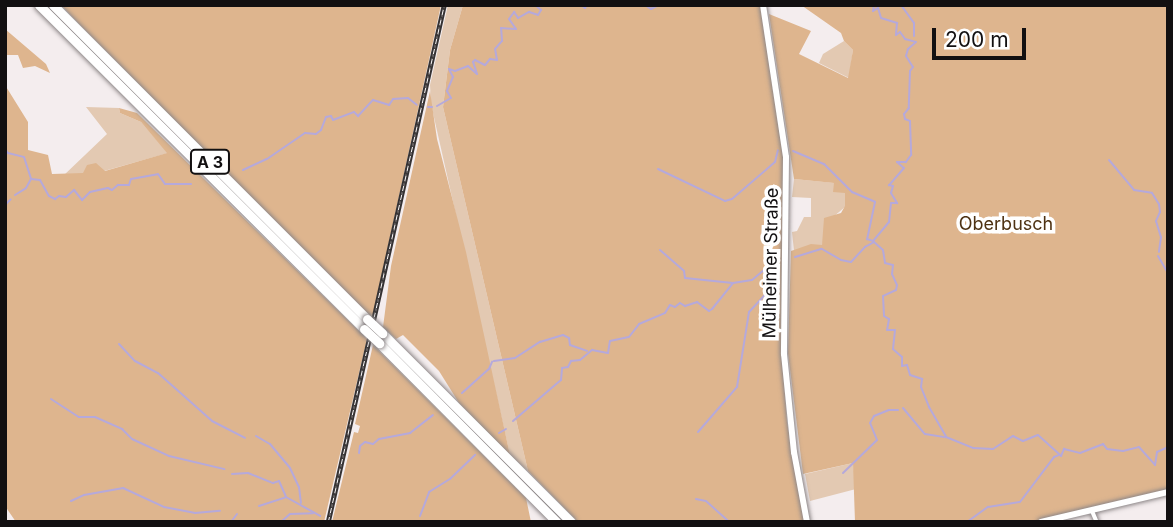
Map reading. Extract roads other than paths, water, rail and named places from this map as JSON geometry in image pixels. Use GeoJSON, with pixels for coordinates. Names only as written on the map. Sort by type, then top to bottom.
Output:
{"type":"FeatureCollection","features":[{"type":"Feature","properties":{"kind":"highway","name":"A 3"},"geometry":{"type":"LineString","coordinates":[[39,5],[365,324],[382,333],[571,522]]}},
{"type":"Feature","properties":{"kind":"highway","name":"A 3"},"geometry":{"type":"LineString","coordinates":[[53,5],[365,324],[379,344],[557,522]]}},
{"type":"Feature","properties":{"kind":"highway"},"geometry":{"type":"LineString","coordinates":[[135,108],[158,124]]}},
{"type":"Feature","properties":{"kind":"main road","name":"Mülheimer Straße"},"geometry":{"type":"LineString","coordinates":[[763,5],[786,157],[784,354],[794,452],[807,522]]}},
{"type":"Feature","properties":{"kind":"main road"},"geometry":{"type":"LineString","coordinates":[[1041,522],[1168,492]]}},
{"type":"Feature","properties":{"kind":"street"},"geometry":{"type":"LineString","coordinates":[[1092,508],[1097,522]]}},
{"type":"Feature","properties":{"kind":"waterway"},"geometry":{"type":"LineString","coordinates":[[437,106],[451,98],[447,91],[453,77],[449,69],[455,71],[468,66],[477,74],[473,62],[475,60],[485,65],[490,59],[497,60],[495,49],[502,41],[501,28],[516,29],[509,19],[514,12],[518,18],[529,12],[538,15],[541,10],[535,5]]}},
{"type":"Feature","properties":{"kind":"waterway"},"geometry":{"type":"LineString","coordinates":[[547,5],[552,5]]}},
{"type":"Feature","properties":{"kind":"waterway"},"geometry":{"type":"LineString","coordinates":[[581,5],[585,8],[587,5]]}},
{"type":"Feature","properties":{"kind":"waterway"},"geometry":{"type":"LineString","coordinates":[[645,5],[651,9],[659,5]]}},
{"type":"Feature","properties":{"kind":"waterway"},"geometry":{"type":"LineString","coordinates":[[874,5],[873,11],[878,8],[881,18],[897,23],[896,35],[900,32],[905,39],[916,42],[908,49],[906,56],[913,67],[910,71],[909,108],[904,114],[905,119],[910,121],[911,155],[906,162],[897,162],[904,168],[889,185],[893,186],[891,193],[897,203],[891,203],[889,222],[873,241],[883,250],[885,263],[893,265],[892,274],[897,285],[896,290],[883,296],[884,316],[889,319],[887,330],[895,330],[893,349],[902,357],[902,366],[907,365],[910,375],[922,379],[921,387],[929,407],[946,437],[973,448],[993,449],[1013,436],[1023,441],[1038,435],[1061,456],[1064,449],[1080,453],[1103,444],[1107,449],[1123,451],[1139,447],[1155,465],[1157,452],[1168,447]]}},
{"type":"Feature","properties":{"kind":"waterway"},"geometry":{"type":"LineString","coordinates":[[901,5],[914,23],[914,36]]}},
{"type":"Feature","properties":{"kind":"waterway"},"geometry":{"type":"LineString","coordinates":[[243,170],[267,159],[305,133],[316,134],[321,130],[326,117],[331,116],[333,120],[354,112],[358,116],[373,100],[389,105],[393,99],[408,98],[417,105]]}},
{"type":"Feature","properties":{"kind":"waterway"},"geometry":{"type":"LineString","coordinates":[[5,127],[5,135]]}},
{"type":"Feature","properties":{"kind":"waterway"},"geometry":{"type":"LineString","coordinates":[[5,149],[8,153],[24,157],[31,179]]}},
{"type":"Feature","properties":{"kind":"waterway"},"geometry":{"type":"LineString","coordinates":[[658,169],[725,201],[732,199],[775,162],[778,150]]}},
{"type":"Feature","properties":{"kind":"waterway"},"geometry":{"type":"LineString","coordinates":[[793,151],[824,164],[852,192],[875,202],[867,239],[873,241]]}},
{"type":"Feature","properties":{"kind":"waterway"},"geometry":{"type":"LineString","coordinates":[[1109,160],[1134,190],[1152,193],[1159,204],[1160,212],[1156,221],[1161,237],[1159,252]]}},
{"type":"Feature","properties":{"kind":"waterway"},"geometry":{"type":"LineString","coordinates":[[15,195],[26,188],[31,179],[40,180],[49,196],[55,199],[59,196],[66,197],[74,190],[82,200],[90,192],[108,188],[112,190],[118,185],[129,185],[131,179],[158,174],[165,184],[191,184]]}},
{"type":"Feature","properties":{"kind":"waterway"},"geometry":{"type":"LineString","coordinates":[[5,205],[11,199]]}},
{"type":"Feature","properties":{"kind":"waterway"},"geometry":{"type":"LineString","coordinates":[[795,257],[822,249],[841,260],[851,262],[865,247],[874,242]]}},
{"type":"Feature","properties":{"kind":"waterway"},"geometry":{"type":"LineString","coordinates":[[660,250],[684,271],[685,278],[733,283]]}},
{"type":"Feature","properties":{"kind":"waterway"},"geometry":{"type":"LineString","coordinates":[[1158,256],[1168,273]]}},
{"type":"Feature","properties":{"kind":"waterway"},"geometry":{"type":"LineString","coordinates":[[513,421],[561,380],[562,368],[568,367],[571,361],[580,360],[592,350],[608,353],[610,341],[629,337],[639,324],[665,313],[670,305],[675,307],[680,303],[685,306],[697,302],[709,311],[733,283],[752,280],[778,258]]}},
{"type":"Feature","properties":{"kind":"waterway"},"geometry":{"type":"LineString","coordinates":[[771,286],[774,259]]}},
{"type":"Feature","properties":{"kind":"waterway"},"geometry":{"type":"LineString","coordinates":[[698,432],[737,387],[749,312],[767,293]]}},
{"type":"Feature","properties":{"kind":"waterway"},"geometry":{"type":"LineString","coordinates":[[494,361],[515,358],[540,342],[563,335],[569,338],[570,345],[587,351]]}},
{"type":"Feature","properties":{"kind":"waterway"},"geometry":{"type":"LineString","coordinates":[[119,344],[135,361],[158,373],[212,421],[245,438]]}},
{"type":"Feature","properties":{"kind":"waterway"},"geometry":{"type":"LineString","coordinates":[[462,393],[489,369],[492,362]]}},
{"type":"Feature","properties":{"kind":"waterway"},"geometry":{"type":"LineString","coordinates":[[51,399],[79,417],[95,417],[122,429],[132,439],[169,456],[224,469]]}},
{"type":"Feature","properties":{"kind":"waterway"},"geometry":{"type":"LineString","coordinates":[[903,408],[925,434],[945,437]]}},
{"type":"Feature","properties":{"kind":"waterway"},"geometry":{"type":"LineString","coordinates":[[843,473],[877,440],[870,423],[874,416],[889,410],[898,410]]}},
{"type":"Feature","properties":{"kind":"waterway"},"geometry":{"type":"LineString","coordinates":[[359,453],[360,446],[365,442],[373,444],[379,439],[410,433],[433,415]]}},
{"type":"Feature","properties":{"kind":"waterway"},"geometry":{"type":"LineString","coordinates":[[499,433],[506,429]]}},
{"type":"Feature","properties":{"kind":"waterway"},"geometry":{"type":"LineString","coordinates":[[256,436],[270,444],[290,468],[299,487],[301,503]]}},
{"type":"Feature","properties":{"kind":"waterway"},"geometry":{"type":"LineString","coordinates":[[420,516],[429,492],[450,479],[475,455]]}},
{"type":"Feature","properties":{"kind":"waterway"},"geometry":{"type":"LineString","coordinates":[[967,522],[988,507],[1020,502],[1054,457],[1059,455]]}},
{"type":"Feature","properties":{"kind":"waterway"},"geometry":{"type":"LineString","coordinates":[[232,474],[248,473],[273,483],[279,481],[286,497]]}},
{"type":"Feature","properties":{"kind":"waterway"},"geometry":{"type":"LineString","coordinates":[[71,501],[84,495],[123,488],[164,507],[195,513],[220,511]]}},
{"type":"Feature","properties":{"kind":"waterway"},"geometry":{"type":"LineString","coordinates":[[259,506],[286,497],[320,516]]}},
{"type":"Feature","properties":{"kind":"waterway"},"geometry":{"type":"LineString","coordinates":[[696,499],[706,501],[729,522]]}},
{"type":"Feature","properties":{"kind":"waterway"},"geometry":{"type":"LineString","coordinates":[[281,522],[290,514],[313,513]]}},
{"type":"Feature","properties":{"kind":"waterway"},"geometry":{"type":"LineString","coordinates":[[231,522],[237,514]]}},
{"type":"Feature","properties":{"kind":"railway"},"geometry":{"type":"LineString","coordinates":[[328,522],[444,5]]}},
{"type":"Feature","properties":{"kind":"park label","name":"Oberbusch"},"geometry":{"type":"Point","coordinates":[1006,224]}}]}
